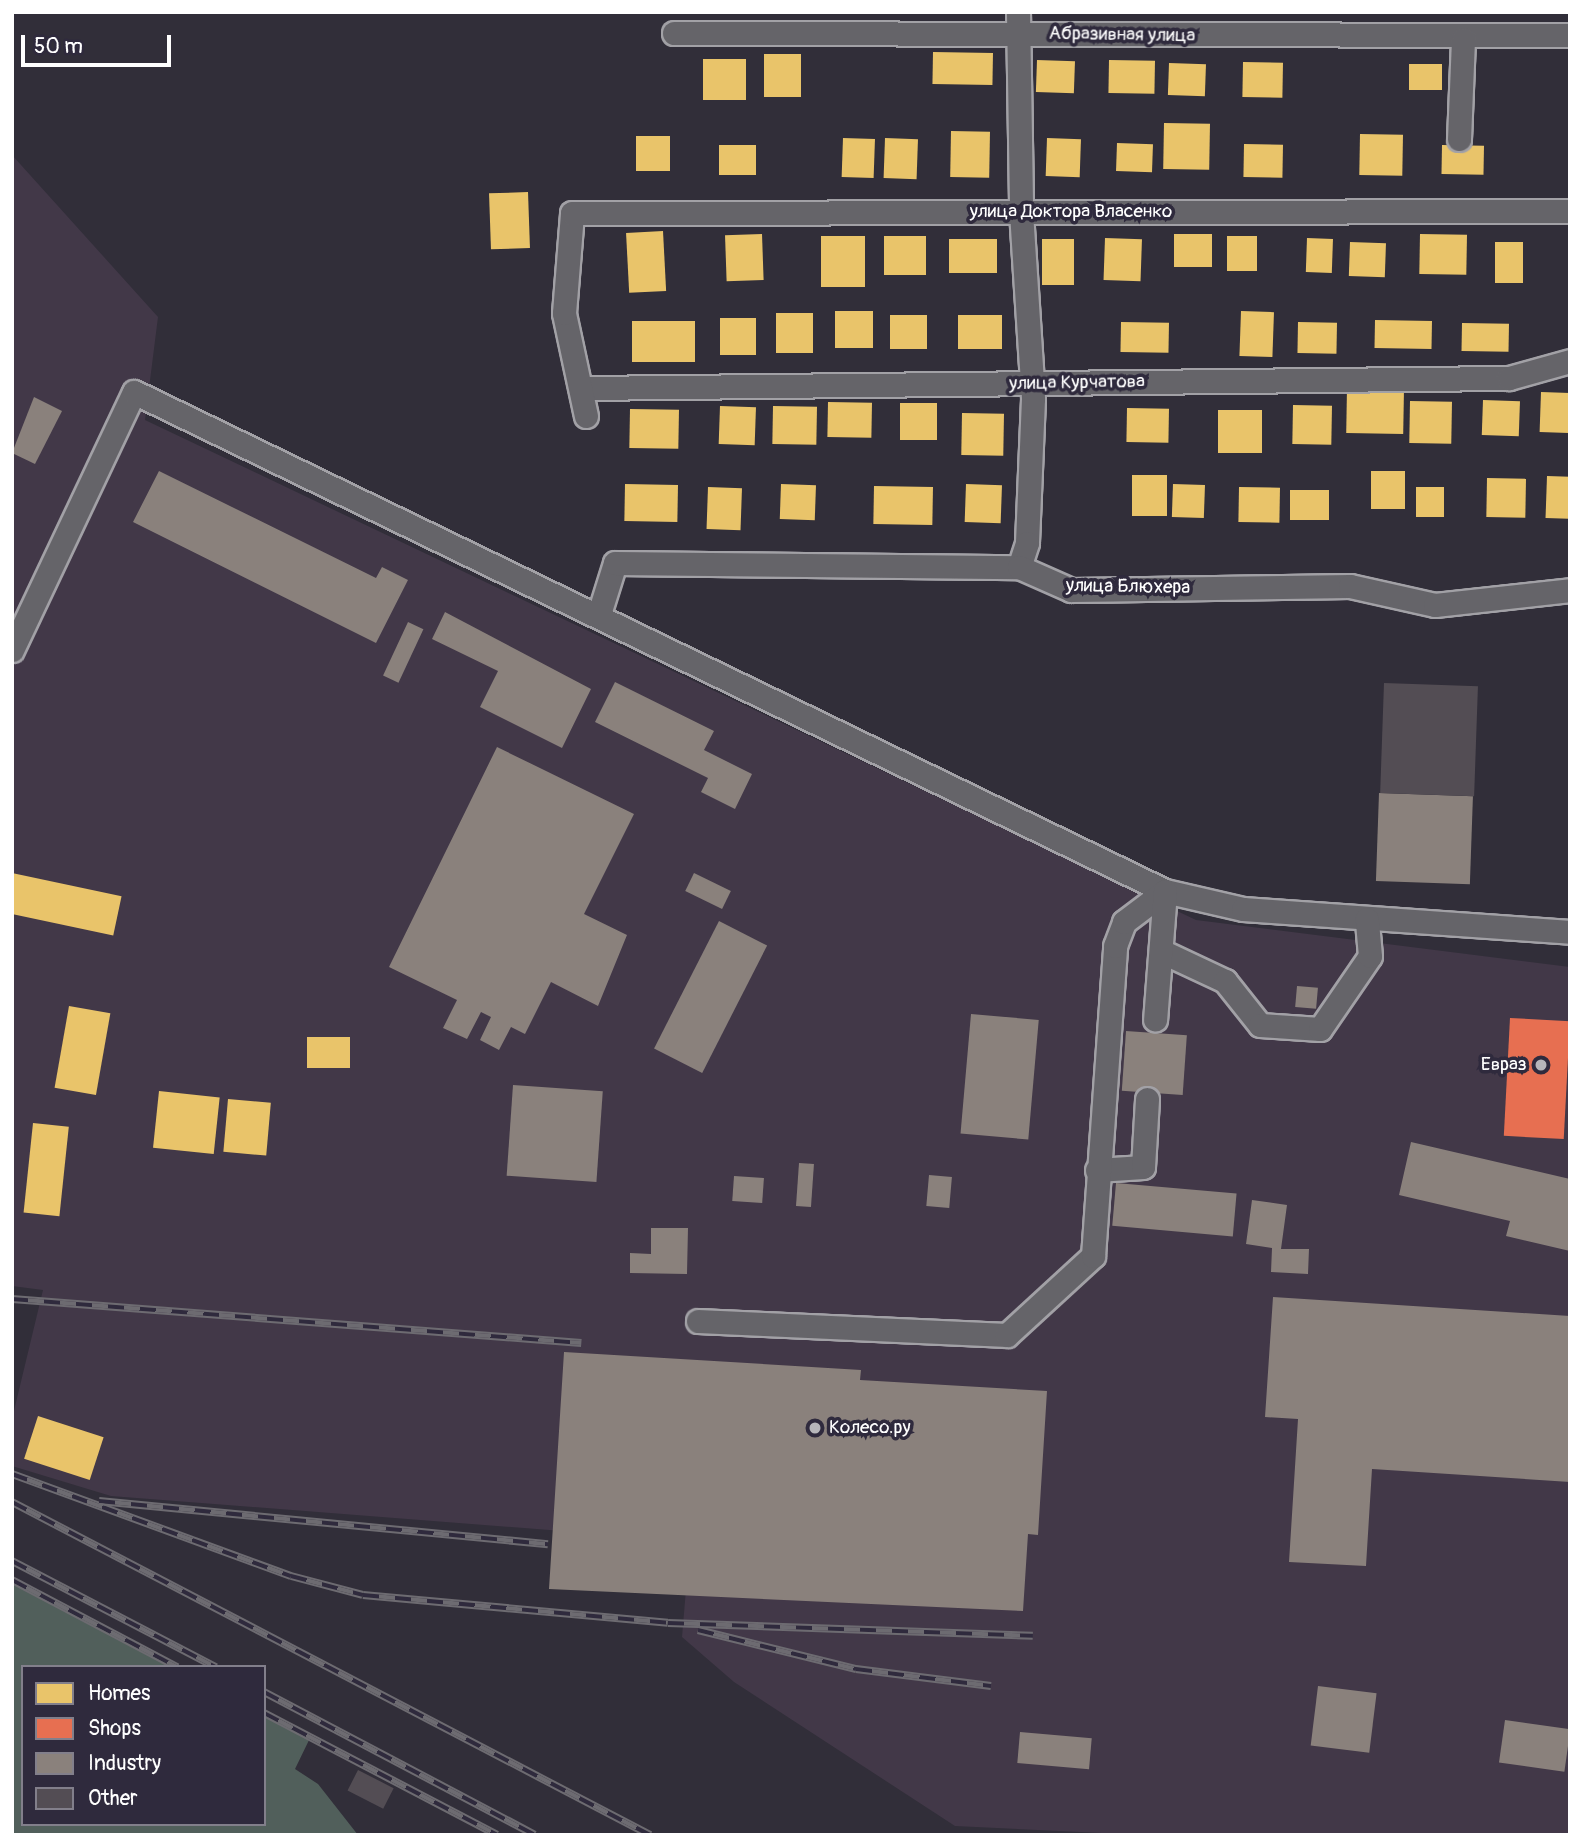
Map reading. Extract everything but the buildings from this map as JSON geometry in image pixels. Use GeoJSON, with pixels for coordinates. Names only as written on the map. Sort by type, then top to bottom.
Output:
{"type":"FeatureCollection","features":[{"type":"Feature","properties":{"kind":"street","name":"Абразивная улица"},"geometry":{"type":"LineString","coordinates":[[674,33],[1018,23],[1463,39],[1570,35]]}},
{"type":"Feature","properties":{"kind":"street"},"geometry":{"type":"LineString","coordinates":[[1018,23],[1021,212],[1033,383],[1027,543],[1019,567]]}},
{"type":"Feature","properties":{"kind":"street"},"geometry":{"type":"LineString","coordinates":[[1459,139],[1463,39]]}},
{"type":"Feature","properties":{"kind":"street","name":"улица Доктора Власенко"},"geometry":{"type":"LineString","coordinates":[[582,388],[564,313],[572,214],[1570,211]]}},
{"type":"Feature","properties":{"kind":"street","name":"улица Курчатова"},"geometry":{"type":"LineString","coordinates":[[582,388],[1508,377],[1570,361]]}},
{"type":"Feature","properties":{"kind":"street"},"geometry":{"type":"LineString","coordinates":[[582,388],[586,416]]}},
{"type":"Feature","properties":{"kind":"street"},"geometry":{"type":"LineString","coordinates":[[12,650],[134,393],[599,614],[1165,891],[1212,905],[1367,919],[1570,932]]}},
{"type":"Feature","properties":{"kind":"street","name":"улица Блюхера"},"geometry":{"type":"LineString","coordinates":[[599,614],[615,563],[1019,567],[1071,590],[1350,586],[1435,606],[1570,590]]}},
{"type":"Feature","properties":{"kind":"street"},"geometry":{"type":"LineString","coordinates":[[1155,1020],[1165,891]]}},
{"type":"Feature","properties":{"kind":"street"},"geometry":{"type":"LineString","coordinates":[[698,1321],[1007,1335],[1093,1256],[1115,946],[1124,922],[1165,891]]}},
{"type":"Feature","properties":{"kind":"street"},"geometry":{"type":"LineString","coordinates":[[1161,951],[1225,981],[1260,1025],[1320,1029],[1370,956],[1367,919]]}},
{"type":"Feature","properties":{"kind":"street"},"geometry":{"type":"LineString","coordinates":[[1097,1170],[1143,1167],[1147,1099]]}},
{"type":"Feature","properties":{"kind":"shaded area"},"geometry":{"type":"Polygon","coordinates":[[[12,155],[158,317],[145,420],[1196,920],[1570,967],[1570,1835],[1144,1835],[955,1826],[734,1682],[682,1637],[690,1541],[111,1496],[12,1466],[12,1419],[43,1290],[12,1286],[12,155]]]}},
{"type":"Feature","properties":{"kind":"shaded area"},"geometry":{"type":"Polygon","coordinates":[[[12,1578],[177,1665],[21,1665],[21,1826],[266,1826],[266,1712],[311,1736],[295,1769],[318,1784],[358,1835],[12,1835],[12,1578]]]}},
{"type":"Feature","properties":{"kind":"railway"},"geometry":{"type":"LineString","coordinates":[[12,1299],[581,1343]]}},
{"type":"Feature","properties":{"kind":"railway"},"geometry":{"type":"LineString","coordinates":[[12,1474],[291,1576],[363,1595],[668,1623],[1033,1636]]}},
{"type":"Feature","properties":{"kind":"railway"},"geometry":{"type":"LineString","coordinates":[[99,1501],[548,1544]]}},
{"type":"Feature","properties":{"kind":"railway"},"geometry":{"type":"LineString","coordinates":[[12,1502],[650,1835]]}},
{"type":"Feature","properties":{"kind":"railway"},"geometry":{"type":"LineString","coordinates":[[12,1561],[212,1665]]}},
{"type":"Feature","properties":{"kind":"railway"},"geometry":{"type":"LineString","coordinates":[[12,1580],[173,1665]]}},
{"type":"Feature","properties":{"kind":"railway"},"geometry":{"type":"LineString","coordinates":[[698,1630],[856,1669],[991,1686]]}},
{"type":"Feature","properties":{"kind":"railway"},"geometry":{"type":"LineString","coordinates":[[266,1693],[535,1835]]}},
{"type":"Feature","properties":{"kind":"railway"},"geometry":{"type":"LineString","coordinates":[[266,1714],[497,1835]]}},
{"type":"Feature","properties":{"kind":"place","name":"Евраз"},"geometry":{"type":"Point","coordinates":[1541,1065]}},
{"type":"Feature","properties":{"kind":"place","name":"Колесо.ру"},"geometry":{"type":"Point","coordinates":[815,1428]}}]}
